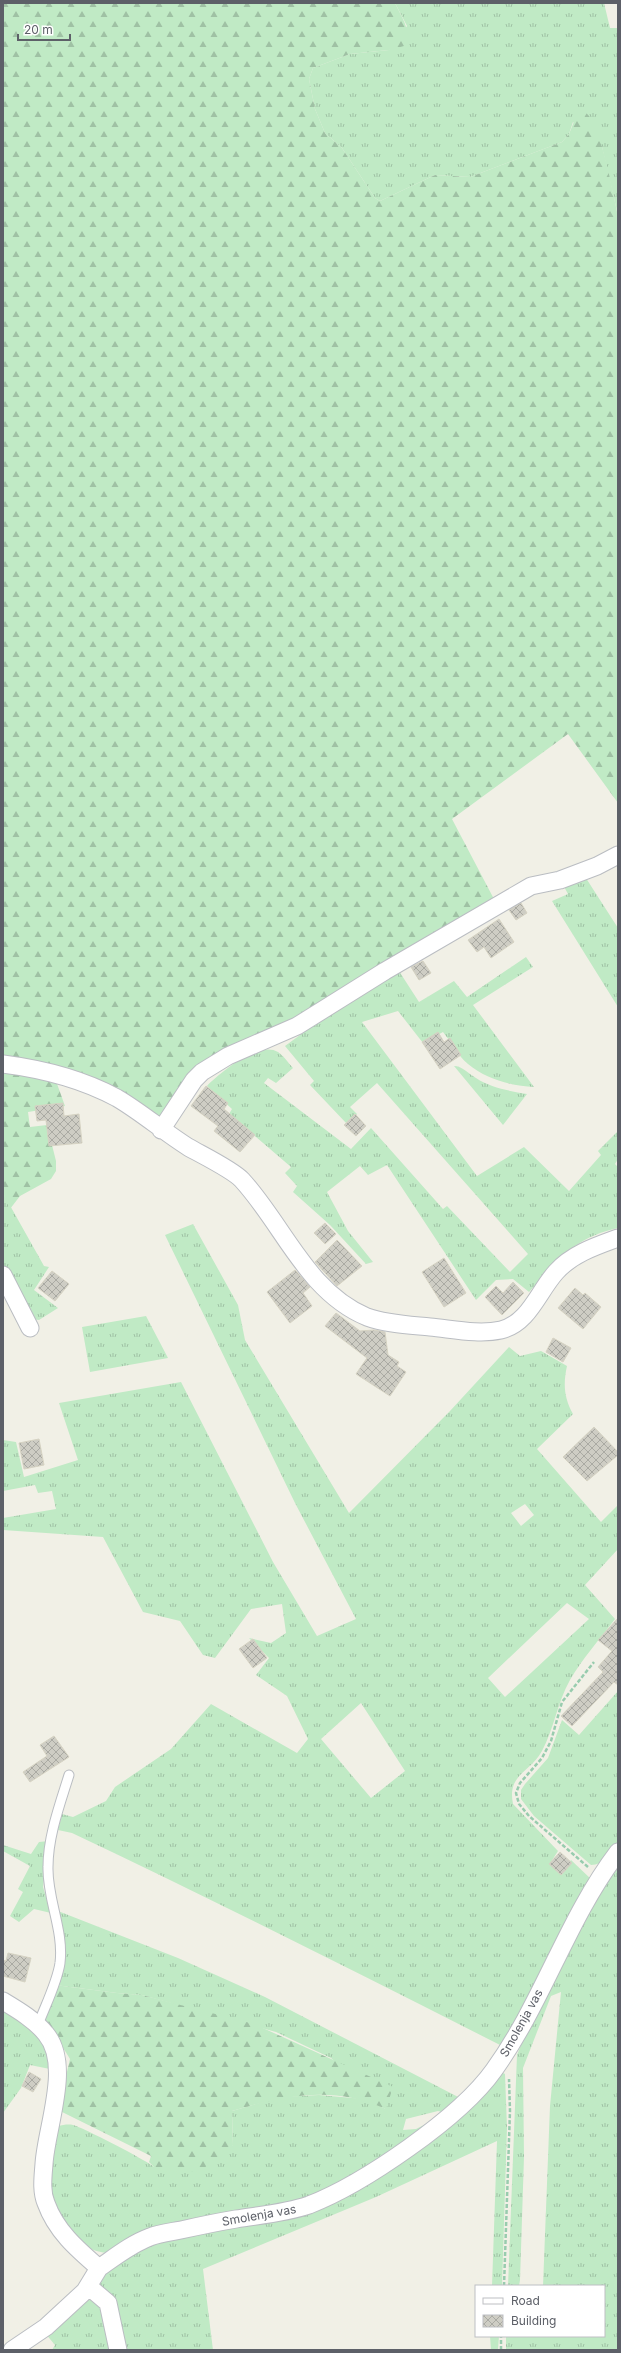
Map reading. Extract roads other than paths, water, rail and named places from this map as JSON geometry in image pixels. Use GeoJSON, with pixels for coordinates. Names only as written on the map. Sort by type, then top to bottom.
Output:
{"type":"FeatureCollection","features":[{"type":"Feature","properties":{"kind":"street"},"geometry":{"type":"LineString","coordinates":[[161,1130],[194,1080],[202,1072],[228,1056],[297,1026],[385,971],[531,886],[560,880],[597,866],[618,855]]}},
{"type":"Feature","properties":{"kind":"street"},"geometry":{"type":"LineString","coordinates":[[3,1064],[60,1075],[91,1085],[119,1099],[161,1130],[241,1179],[316,1280],[340,1302],[368,1317],[404,1324],[466,1331],[498,1331],[512,1327],[524,1318],[557,1272],[572,1259],[590,1248],[618,1238]]}},
{"type":"Feature","properties":{"kind":"street"},"geometry":{"type":"LineString","coordinates":[[3,1275],[30,1328]]}},
{"type":"Feature","properties":{"kind":"street","name":"Smolenja vas"},"geometry":{"type":"LineString","coordinates":[[99,2268],[120,2253],[151,2236],[235,2219],[280,2213],[309,2205],[339,2191],[425,2136],[469,2098],[494,2071],[521,2026],[600,1876],[618,1852]]}},
{"type":"Feature","properties":{"kind":"street"},"geometry":{"type":"LineString","coordinates":[[3,2001],[24,2014],[47,2034],[54,2048],[57,2064],[53,2116],[44,2155],[43,2185],[46,2203],[64,2237],[99,2268],[88,2286],[46,2327],[12,2350]]}},
{"type":"Feature","properties":{"kind":"street"},"geometry":{"type":"LineString","coordinates":[[88,2286],[108,2303],[118,2350]]}},
{"type":"Feature","properties":{"kind":"lane"},"geometry":{"type":"LineString","coordinates":[[38,2026],[60,1964],[58,1932],[49,1888],[48,1866],[49,1847],[69,1775]]}}]}
